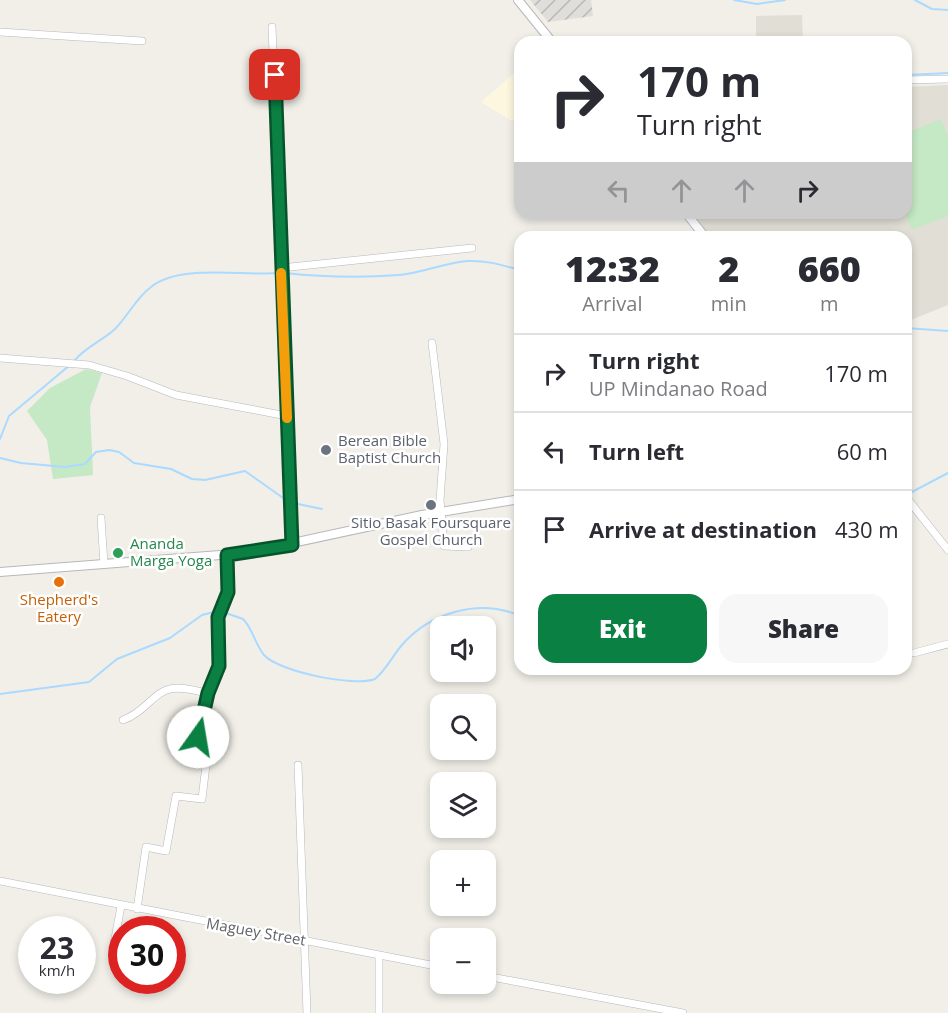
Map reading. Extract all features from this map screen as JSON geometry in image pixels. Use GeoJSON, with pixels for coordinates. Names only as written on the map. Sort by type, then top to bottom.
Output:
{"type":"FeatureCollection","features":[{"type":"Feature","properties":{"kind":"street"},"geometry":{"type":"LineString","coordinates":[[518,0],[547,36]]}},
{"type":"Feature","properties":{"kind":"street"},"geometry":{"type":"LineString","coordinates":[[272,27],[292,545]]}},
{"type":"Feature","properties":{"kind":"street"},"geometry":{"type":"LineString","coordinates":[[0,32],[142,41]]}},
{"type":"Feature","properties":{"kind":"street"},"geometry":{"type":"LineString","coordinates":[[912,80],[948,79]]}},
{"type":"Feature","properties":{"kind":"street"},"geometry":{"type":"LineString","coordinates":[[691,219],[700,231]]}},
{"type":"Feature","properties":{"kind":"street"},"geometry":{"type":"LineString","coordinates":[[281,268],[472,248]]}},
{"type":"Feature","properties":{"kind":"street"},"geometry":{"type":"LineString","coordinates":[[432,344],[444,444],[441,512],[444,546],[468,548]]}},
{"type":"Feature","properties":{"kind":"street"},"geometry":{"type":"LineString","coordinates":[[0,358],[89,365],[127,376],[176,395],[287,416]]}},
{"type":"Feature","properties":{"kind":"street"},"geometry":{"type":"LineString","coordinates":[[0,572],[227,555],[292,545],[441,512],[514,500]]}},
{"type":"Feature","properties":{"kind":"street"},"geometry":{"type":"LineString","coordinates":[[912,505],[948,550]]}},
{"type":"Feature","properties":{"kind":"street"},"geometry":{"type":"LineString","coordinates":[[101,518],[104,564]]}},
{"type":"Feature","properties":{"kind":"street"},"geometry":{"type":"LineString","coordinates":[[137,909],[146,847],[166,850],[176,796],[202,799],[209,739],[198,737],[208,693],[219,666],[218,617],[228,592],[227,555]]}},
{"type":"Feature","properties":{"kind":"street"},"geometry":{"type":"LineString","coordinates":[[914,653],[948,644]]}},
{"type":"Feature","properties":{"kind":"street"},"geometry":{"type":"LineString","coordinates":[[123,720],[138,714],[154,697],[168,689],[208,693]]}},
{"type":"Feature","properties":{"kind":"street"},"geometry":{"type":"LineString","coordinates":[[298,765],[307,1013]]}},
{"type":"Feature","properties":{"kind":"street","name":"Maguey Street"},"geometry":{"type":"LineString","coordinates":[[0,881],[430,965]]}},
{"type":"Feature","properties":{"kind":"street"},"geometry":{"type":"LineString","coordinates":[[120,916],[122,906]]}},
{"type":"Feature","properties":{"kind":"street"},"geometry":{"type":"LineString","coordinates":[[379,955],[379,1013]]}},
{"type":"Feature","properties":{"kind":"street"},"geometry":{"type":"LineString","coordinates":[[496,978],[683,1013]]}},
{"type":"Feature","properties":{"kind":"shaded area"},"geometry":{"type":"Polygon","coordinates":[[[530,0],[591,0],[593,16],[548,22],[530,0]]]}},
{"type":"Feature","properties":{"kind":"shaded area"},"geometry":{"type":"Polygon","coordinates":[[[802,15],[803,36],[756,36],[756,16],[802,15]]]}},
{"type":"Feature","properties":{"kind":"shaded area"},"geometry":{"type":"Polygon","coordinates":[[[514,73],[514,119],[512,121],[481,102],[514,73]]]}},
{"type":"Feature","properties":{"kind":"shaded area"},"geometry":{"type":"Polygon","coordinates":[[[948,85],[948,305],[912,320],[912,231],[706,231],[696,219],[912,219],[912,87],[948,85]]]}},
{"type":"Feature","properties":{"kind":"green space"},"geometry":{"type":"Polygon","coordinates":[[[941,119],[948,136],[948,216],[912,230],[907,219],[912,219],[912,131],[941,119]]]}},
{"type":"Feature","properties":{"kind":"green space"},"geometry":{"type":"Polygon","coordinates":[[[86,369],[102,373],[90,407],[93,475],[53,479],[47,440],[27,411],[50,388],[86,369]]]}},
{"type":"Feature","properties":{"kind":"waterway"},"geometry":{"type":"LineString","coordinates":[[734,0],[757,4],[785,0]]}},
{"type":"Feature","properties":{"kind":"waterway"},"geometry":{"type":"LineString","coordinates":[[915,0],[932,9],[948,10]]}},
{"type":"Feature","properties":{"kind":"waterway"},"geometry":{"type":"LineString","coordinates":[[912,75],[948,73]]}},
{"type":"Feature","properties":{"kind":"waterway"},"geometry":{"type":"LineString","coordinates":[[285,273],[342,277],[385,276],[408,274],[467,261],[494,263],[514,268]]}},
{"type":"Feature","properties":{"kind":"waterway"},"geometry":{"type":"LineString","coordinates":[[75,360],[115,329],[146,291],[163,280],[194,273],[277,273]]}},
{"type":"Feature","properties":{"kind":"waterway"},"geometry":{"type":"LineString","coordinates":[[912,328],[948,331]]}},
{"type":"Feature","properties":{"kind":"waterway"},"geometry":{"type":"LineString","coordinates":[[0,439],[9,416],[70,365]]}},
{"type":"Feature","properties":{"kind":"waterway"},"geometry":{"type":"LineString","coordinates":[[0,458],[21,463],[65,467],[85,464],[96,452],[109,450],[119,452],[134,463],[171,469],[192,479],[205,480],[245,471],[286,500]]}},
{"type":"Feature","properties":{"kind":"waterway"},"geometry":{"type":"LineString","coordinates":[[912,492],[948,473]]}},
{"type":"Feature","properties":{"kind":"waterway"},"geometry":{"type":"LineString","coordinates":[[293,503],[322,509]]}},
{"type":"Feature","properties":{"kind":"waterway"},"geometry":{"type":"LineString","coordinates":[[223,612],[243,619],[261,651],[272,661],[300,672],[351,681],[375,679],[413,634],[426,624],[441,617],[456,612],[489,608],[514,614]]}},
{"type":"Feature","properties":{"kind":"waterway"},"geometry":{"type":"LineString","coordinates":[[0,694],[89,682],[117,659],[170,638],[202,615],[214,612]]}},
{"type":"Feature","properties":{"kind":"slow traffic"},"geometry":{"type":"LineString","coordinates":[[281,273],[287,418]]}},
{"type":"Feature","properties":{"kind":"place","name":"Berean Bible Baptist Church"},"geometry":{"type":"Point","coordinates":[326,450]}},
{"type":"Feature","properties":{"kind":"place","name":"Sitio Basak Foursquare Gospel Church"},"geometry":{"type":"Point","coordinates":[431,505]}},
{"type":"Feature","properties":{"kind":"place","name":"Ananda Marga Yoga"},"geometry":{"type":"Point","coordinates":[118,553]}},
{"type":"Feature","properties":{"kind":"place","name":"Shepherd's Eatery"},"geometry":{"type":"Point","coordinates":[59,582]}},
{"type":"Feature","properties":{"kind":"route"},"geometry":{"type":"LineString","coordinates":[[198,737],[208,693],[219,666],[218,617],[220,606],[228,592],[227,555],[292,545],[275,75]]}}]}
